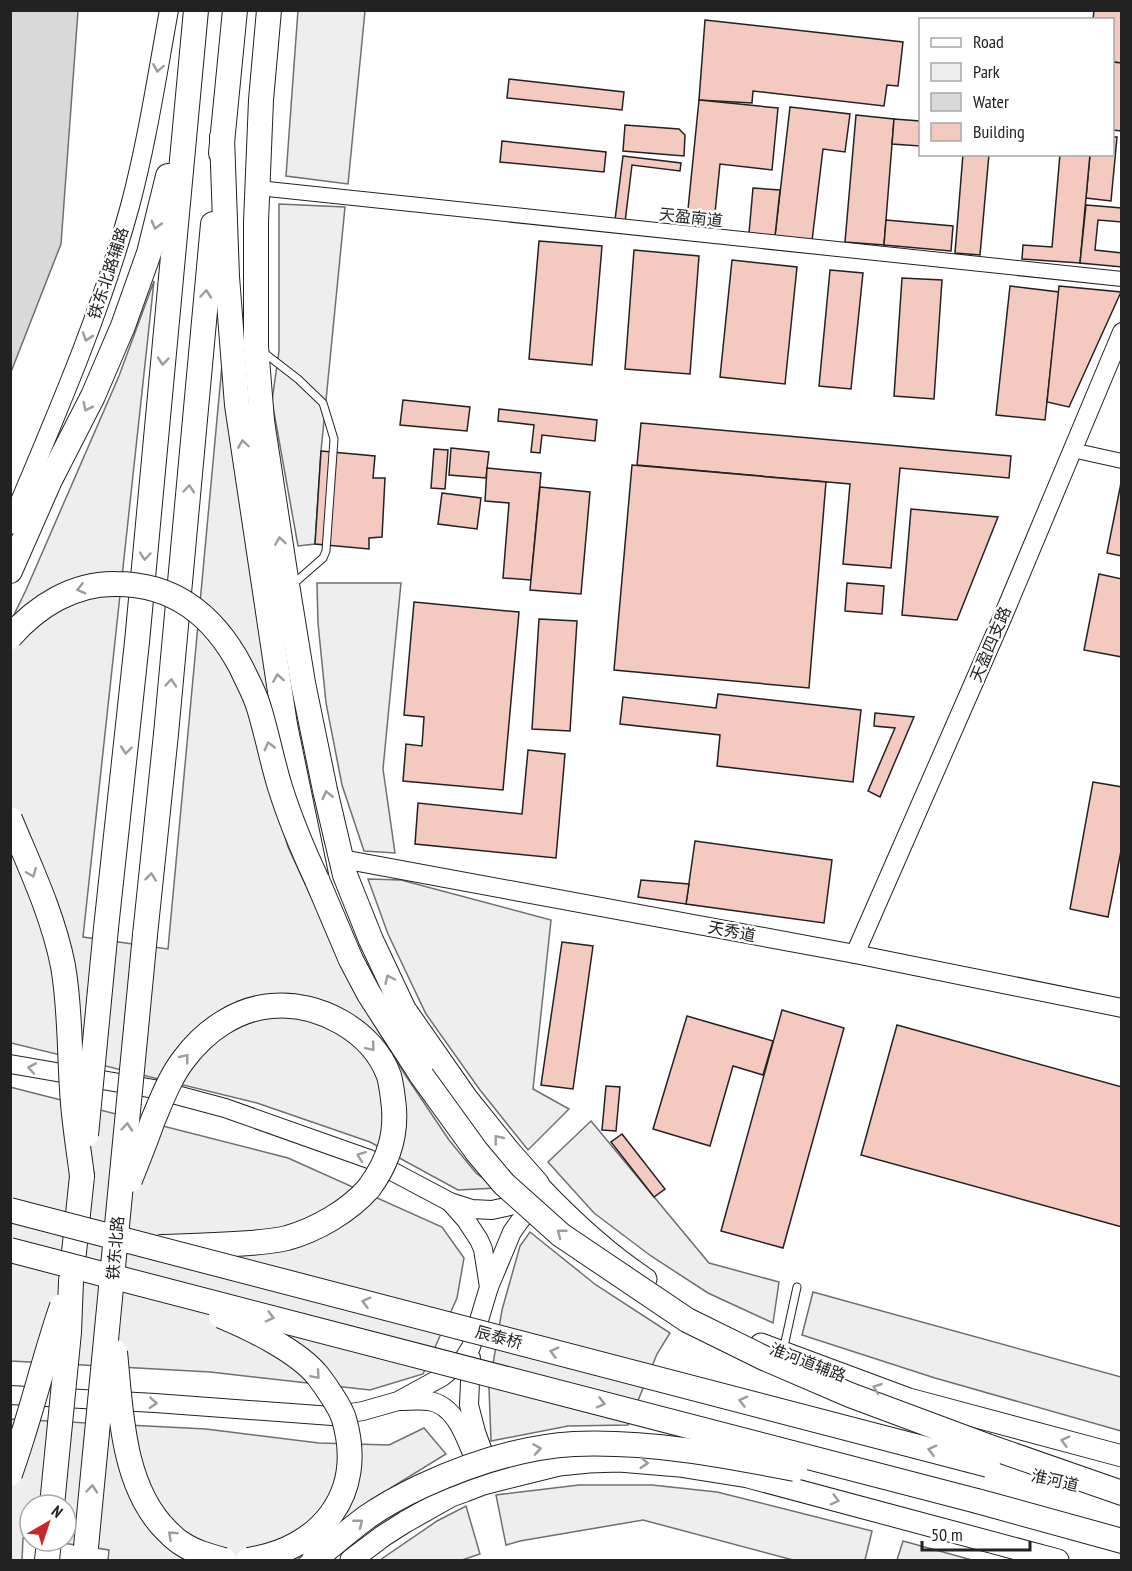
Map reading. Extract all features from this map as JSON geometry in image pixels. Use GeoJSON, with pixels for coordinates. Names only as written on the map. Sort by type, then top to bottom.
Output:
{"type":"FeatureCollection","features":[{"type":"Feature","properties":{"kind":"highway"},"geometry":{"type":"LineString","coordinates":[[53,1493],[69,1332],[71,1281],[137,642],[196,10]]}},
{"type":"Feature","properties":{"kind":"highway"},"geometry":{"type":"LineString","coordinates":[[235,10],[222,137],[228,277],[237,405],[285,725],[317,880]]}},
{"type":"Feature","properties":{"kind":"highway"},"geometry":{"type":"LineString","coordinates":[[269,10],[261,100],[256,222],[256,346],[262,421],[288,589],[303,683],[325,790],[345,875],[404,1010],[466,1099],[541,1188]]}},
{"type":"Feature","properties":{"kind":"highway"},"geometry":{"type":"LineString","coordinates":[[10,571],[50,480],[93,396],[123,326],[149,253],[166,187],[190,66]]}},
{"type":"Feature","properties":{"kind":"highway","name":"铁东北路"},"geometry":{"type":"LineString","coordinates":[[85,1554],[222,137]]}},
{"type":"Feature","properties":{"kind":"highway"},"geometry":{"type":"LineString","coordinates":[[10,637],[41,608],[76,589],[129,584],[171,594],[191,605],[220,633],[247,679],[259,707],[280,788],[295,830],[347,950],[369,994],[422,1076],[477,1152],[504,1184],[561,1235],[687,1320],[764,1358],[987,1456]]}},
{"type":"Feature","properties":{"kind":"highway"},"geometry":{"type":"LineString","coordinates":[[10,819],[46,906],[63,966],[73,1105],[82,1176]]}},
{"type":"Feature","properties":{"kind":"highway"},"geometry":{"type":"LineString","coordinates":[[119,1207],[167,1086],[185,1058],[206,1035],[219,1025],[257,1008],[286,1005],[301,1007],[333,1017],[359,1034],[372,1047],[388,1076],[395,1112],[394,1135],[383,1167],[362,1196],[323,1223],[286,1238],[234,1244],[156,1248]]}},
{"type":"Feature","properties":{"kind":"highway","name":"辰泰桥"},"geometry":{"type":"LineString","coordinates":[[10,1210],[987,1456]]}},
{"type":"Feature","properties":{"kind":"highway"},"geometry":{"type":"LineString","coordinates":[[10,1250],[135,1281],[973,1508]]}},
{"type":"Feature","properties":{"kind":"highway"},"geometry":{"type":"LineString","coordinates":[[10,1474],[26,1430],[50,1341],[71,1281]]}},
{"type":"Feature","properties":{"kind":"highway"},"geometry":{"type":"LineString","coordinates":[[135,1281],[251,1329],[276,1343],[317,1374],[344,1417],[350,1448],[347,1482],[336,1508],[321,1527],[303,1541],[282,1552],[248,1560]]}},
{"type":"Feature","properties":{"kind":"highway"},"geometry":{"type":"LineString","coordinates":[[110,1299],[126,1445],[134,1478],[159,1523],[179,1542],[200,1553],[224,1560],[235,1560]]}},
{"type":"Feature","properties":{"kind":"highway"},"geometry":{"type":"LineString","coordinates":[[314,1560],[368,1516],[404,1495],[453,1472],[496,1457],[573,1444],[658,1447],[730,1456],[1076,1528],[1122,1541]]}},
{"type":"Feature","properties":{"kind":"highway","name":"淮河道"},"geometry":{"type":"LineString","coordinates":[[987,1456],[1122,1494]]}},
{"type":"Feature","properties":{"kind":"main road","name":"淮河道辅路"},"geometry":{"type":"LineString","coordinates":[[541,1188],[581,1228],[614,1256],[689,1308],[748,1338],[909,1399],[1122,1456]]}},
{"type":"Feature","properties":{"kind":"main road"},"geometry":{"type":"LineString","coordinates":[[351,1560],[382,1536],[451,1496],[488,1483],[548,1467],[619,1461],[679,1466],[748,1477],[1058,1560]]}},
{"type":"Feature","properties":{"kind":"street","name":"铁东北路辅路"},"geometry":{"type":"LineString","coordinates":[[10,525],[78,363],[111,270],[144,145],[169,10]]}},
{"type":"Feature","properties":{"kind":"street","name":"天盈南道"},"geometry":{"type":"LineString","coordinates":[[258,188],[1122,279]]}},
{"type":"Feature","properties":{"kind":"street","name":"天盈四支路"},"geometry":{"type":"LineString","coordinates":[[855,954],[1003,616],[1122,332]]}},
{"type":"Feature","properties":{"kind":"street"},"geometry":{"type":"LineString","coordinates":[[1072,450],[1122,461]]}},
{"type":"Feature","properties":{"kind":"street","name":"天秀道"},"geometry":{"type":"LineString","coordinates":[[342,859],[855,954],[1122,1008]]}},
{"type":"Feature","properties":{"kind":"street"},"geometry":{"type":"LineString","coordinates":[[10,1064],[154,1089],[225,1108],[369,1160],[450,1202],[481,1210],[500,1208],[517,1202],[541,1188]]}},
{"type":"Feature","properties":{"kind":"street"},"geometry":{"type":"LineString","coordinates":[[488,1483],[469,1405],[471,1347],[489,1287],[512,1232],[534,1203],[541,1188]]}},
{"type":"Feature","properties":{"kind":"street"},"geometry":{"type":"LineString","coordinates":[[450,1202],[479,1240],[483,1249],[489,1287]]}},
{"type":"Feature","properties":{"kind":"street"},"geometry":{"type":"LineString","coordinates":[[398,1401],[451,1371],[463,1360],[471,1347]]}},
{"type":"Feature","properties":{"kind":"street"},"geometry":{"type":"LineString","coordinates":[[10,1395],[332,1416],[398,1401],[428,1401],[440,1404],[461,1427],[488,1483]]}},
{"type":"Feature","properties":{"kind":"lane"},"geometry":{"type":"LineString","coordinates":[[256,346],[298,379],[322,403],[334,439],[326,551],[322,558],[288,589]]}},
{"type":"Feature","properties":{"kind":"lane"},"geometry":{"type":"LineString","coordinates":[[783,1353],[797,1287]]}},
{"type":"Feature","properties":{"kind":"green space"},"geometry":{"type":"Polygon","coordinates":[[[298,10],[365,11],[348,184],[286,176],[298,10]]]}},
{"type":"Feature","properties":{"kind":"green space"},"geometry":{"type":"Polygon","coordinates":[[[279,204],[345,207],[321,451],[315,544],[298,546],[272,401],[279,351],[279,204]]]}},
{"type":"Feature","properties":{"kind":"green space"},"geometry":{"type":"Polygon","coordinates":[[[154,281],[83,937],[168,949],[222,365],[271,690],[273,796],[288,847],[358,998],[449,1140],[476,1173],[496,1188],[458,1190],[370,1142],[257,1103],[11,1043],[10,623],[119,376],[154,281]]]}},
{"type":"Feature","properties":{"kind":"green space"},"geometry":{"type":"Polygon","coordinates":[[[317,583],[401,583],[383,769],[395,853],[364,851],[342,785],[326,703],[318,623],[317,583]]]}},
{"type":"Feature","properties":{"kind":"green space"},"geometry":{"type":"Polygon","coordinates":[[[368,879],[401,880],[551,920],[533,1089],[569,1109],[528,1150],[480,1090],[426,1014],[388,934],[368,879]]]}},
{"type":"Feature","properties":{"kind":"green space"},"geometry":{"type":"Polygon","coordinates":[[[10,1087],[288,1158],[442,1227],[464,1258],[457,1298],[423,1374],[370,1390],[210,1372],[11,1361],[10,1087]]]}},
{"type":"Feature","properties":{"kind":"green space"},"geometry":{"type":"Polygon","coordinates":[[[591,1121],[709,1263],[779,1282],[773,1323],[708,1293],[651,1256],[594,1213],[548,1162],[591,1121]]]}},
{"type":"Feature","properties":{"kind":"green space"},"geometry":{"type":"Polygon","coordinates":[[[530,1232],[596,1285],[670,1333],[657,1354],[628,1425],[568,1426],[491,1441],[489,1388],[502,1310],[520,1246],[530,1232]]]}},
{"type":"Feature","properties":{"kind":"green space"},"geometry":{"type":"Polygon","coordinates":[[[813,1292],[1121,1377],[1121,1431],[935,1378],[802,1335],[813,1292]]]}},
{"type":"Feature","properties":{"kind":"green space"},"geometry":{"type":"Polygon","coordinates":[[[10,1419],[206,1429],[319,1443],[389,1445],[424,1428],[446,1454],[392,1487],[297,1560],[108,1560],[109,1550],[78,1545],[78,1493],[18,1493],[18,1553],[22,1553],[22,1560],[11,1560],[10,1419]]]}},
{"type":"Feature","properties":{"kind":"green space"},"geometry":{"type":"Polygon","coordinates":[[[579,1485],[652,1485],[717,1492],[872,1531],[865,1560],[793,1560],[643,1520],[506,1545],[496,1495],[579,1485]]]}},
{"type":"Feature","properties":{"kind":"green space"},"geometry":{"type":"Polygon","coordinates":[[[466,1506],[480,1554],[462,1560],[380,1560],[437,1521],[466,1506]]]}},
{"type":"Feature","properties":{"kind":"green space"},"geometry":{"type":"Polygon","coordinates":[[[903,1541],[972,1560],[897,1560],[903,1541]]]}},
{"type":"Feature","properties":{"kind":"water"},"geometry":{"type":"Polygon","coordinates":[[[11,10],[78,11],[61,244],[11,372],[11,10]]]}},
{"type":"Feature","properties":{"kind":"building"},"geometry":{"type":"Polygon","coordinates":[[[1094,10],[1122,10],[1122,63],[1114,62],[1114,18],[1093,18],[1094,10]]]}},
{"type":"Feature","properties":{"kind":"building"},"geometry":{"type":"Polygon","coordinates":[[[705,20],[903,42],[898,86],[887,85],[884,106],[753,91],[752,103],[699,100],[705,20]]]}},
{"type":"Feature","properties":{"kind":"building"},"geometry":{"type":"Polygon","coordinates":[[[1114,62],[1122,63],[1122,131],[1114,130],[1114,62]]]}},
{"type":"Feature","properties":{"kind":"building"},"geometry":{"type":"Polygon","coordinates":[[[509,79],[624,92],[622,110],[507,98],[509,79]]]}},
{"type":"Feature","properties":{"kind":"building"},"geometry":{"type":"Polygon","coordinates":[[[699,100],[778,108],[772,170],[720,164],[713,232],[686,229],[699,100]]]}},
{"type":"Feature","properties":{"kind":"building"},"geometry":{"type":"Polygon","coordinates":[[[790,107],[850,114],[845,152],[823,149],[812,241],[775,236],[790,107]]]}},
{"type":"Feature","properties":{"kind":"building"},"geometry":{"type":"Polygon","coordinates":[[[856,115],[894,119],[884,245],[845,242],[856,115]]]}},
{"type":"Feature","properties":{"kind":"building"},"geometry":{"type":"Polygon","coordinates":[[[894,119],[919,121],[919,146],[892,144],[894,119]]]}},
{"type":"Feature","properties":{"kind":"building"},"geometry":{"type":"Polygon","coordinates":[[[625,125],[679,129],[685,135],[684,156],[623,151],[625,125]]]}},
{"type":"Feature","properties":{"kind":"building"},"geometry":{"type":"Polygon","coordinates":[[[1114,137],[1117,137],[1111,201],[1086,198],[1090,156],[1114,156],[1114,137]]]}},
{"type":"Feature","properties":{"kind":"building"},"geometry":{"type":"Polygon","coordinates":[[[502,141],[606,152],[604,172],[500,162],[502,141]]]}},
{"type":"Feature","properties":{"kind":"building"},"geometry":{"type":"Polygon","coordinates":[[[623,156],[681,163],[680,171],[632,165],[625,222],[615,220],[623,156]]]}},
{"type":"Feature","properties":{"kind":"building"},"geometry":{"type":"Polygon","coordinates":[[[963,156],[989,156],[980,255],[955,253],[963,156]]]}},
{"type":"Feature","properties":{"kind":"building"},"geometry":{"type":"Polygon","coordinates":[[[1060,156],[1090,156],[1080,263],[1022,259],[1023,245],[1052,247],[1060,156]]]}},
{"type":"Feature","properties":{"kind":"building"},"geometry":{"type":"Polygon","coordinates":[[[753,188],[780,190],[775,236],[749,233],[753,188]]]}},
{"type":"Feature","properties":{"kind":"building"},"geometry":{"type":"Polygon","coordinates":[[[1086,205],[1122,208],[1122,222],[1098,220],[1095,250],[1122,253],[1122,267],[1080,263],[1086,205]]]}},
{"type":"Feature","properties":{"kind":"building"},"geometry":{"type":"Polygon","coordinates":[[[886,220],[953,226],[951,251],[884,245],[886,220]]]}},
{"type":"Feature","properties":{"kind":"building"},"geometry":{"type":"Polygon","coordinates":[[[539,241],[602,246],[592,365],[529,359],[539,241]]]}},
{"type":"Feature","properties":{"kind":"building"},"geometry":{"type":"Polygon","coordinates":[[[634,250],[699,256],[690,374],[625,369],[634,250]]]}},
{"type":"Feature","properties":{"kind":"building"},"geometry":{"type":"Polygon","coordinates":[[[732,260],[797,267],[785,384],[720,377],[732,260]]]}},
{"type":"Feature","properties":{"kind":"building"},"geometry":{"type":"Polygon","coordinates":[[[830,270],[863,273],[851,389],[819,386],[830,270]]]}},
{"type":"Feature","properties":{"kind":"building"},"geometry":{"type":"Polygon","coordinates":[[[902,278],[942,280],[934,399],[894,396],[902,278]]]}},
{"type":"Feature","properties":{"kind":"building"},"geometry":{"type":"Polygon","coordinates":[[[1010,286],[1059,292],[1045,420],[996,415],[1010,286]]]}},
{"type":"Feature","properties":{"kind":"building"},"geometry":{"type":"Polygon","coordinates":[[[1059,286],[1121,292],[1069,407],[1047,402],[1059,286]]]}},
{"type":"Feature","properties":{"kind":"building"},"geometry":{"type":"Polygon","coordinates":[[[403,400],[470,407],[467,431],[400,425],[403,400]]]}},
{"type":"Feature","properties":{"kind":"building"},"geometry":{"type":"Polygon","coordinates":[[[499,409],[597,420],[595,441],[542,435],[540,453],[531,452],[534,425],[498,421],[499,409]]]}},
{"type":"Feature","properties":{"kind":"building"},"geometry":{"type":"Polygon","coordinates":[[[641,423],[1011,456],[1009,478],[900,468],[891,568],[843,564],[850,484],[637,465],[641,423]]]}},
{"type":"Feature","properties":{"kind":"building"},"geometry":{"type":"Polygon","coordinates":[[[451,448],[489,452],[486,478],[449,475],[451,448]]]}},
{"type":"Feature","properties":{"kind":"building"},"geometry":{"type":"Polygon","coordinates":[[[434,449],[448,450],[445,489],[431,488],[434,449]]]}},
{"type":"Feature","properties":{"kind":"building"},"geometry":{"type":"Polygon","coordinates":[[[321,451],[375,456],[373,478],[385,478],[382,537],[369,538],[369,549],[315,544],[321,451]]]}},
{"type":"Feature","properties":{"kind":"building"},"geometry":{"type":"Polygon","coordinates":[[[632,465],[826,482],[809,688],[614,670],[632,465]]]}},
{"type":"Feature","properties":{"kind":"building"},"geometry":{"type":"Polygon","coordinates":[[[487,468],[541,473],[531,580],[503,578],[509,503],[485,501],[487,468]]]}},
{"type":"Feature","properties":{"kind":"building"},"geometry":{"type":"Polygon","coordinates":[[[1122,478],[1122,556],[1107,553],[1122,478]]]}},
{"type":"Feature","properties":{"kind":"building"},"geometry":{"type":"Polygon","coordinates":[[[540,487],[590,492],[581,594],[530,590],[540,487]]]}},
{"type":"Feature","properties":{"kind":"building"},"geometry":{"type":"Polygon","coordinates":[[[442,493],[481,498],[477,529],[438,524],[442,493]]]}},
{"type":"Feature","properties":{"kind":"building"},"geometry":{"type":"Polygon","coordinates":[[[911,509],[998,517],[957,620],[902,615],[911,509]]]}},
{"type":"Feature","properties":{"kind":"building"},"geometry":{"type":"Polygon","coordinates":[[[1099,574],[1122,579],[1122,657],[1084,650],[1099,574]]]}},
{"type":"Feature","properties":{"kind":"building"},"geometry":{"type":"Polygon","coordinates":[[[847,583],[884,586],[882,614],[845,611],[847,583]]]}},
{"type":"Feature","properties":{"kind":"building"},"geometry":{"type":"Polygon","coordinates":[[[414,602],[519,612],[503,790],[403,781],[406,744],[422,746],[424,717],[404,715],[414,602]]]}},
{"type":"Feature","properties":{"kind":"building"},"geometry":{"type":"Polygon","coordinates":[[[539,619],[577,621],[570,731],[532,729],[539,619]]]}},
{"type":"Feature","properties":{"kind":"building"},"geometry":{"type":"Polygon","coordinates":[[[718,694],[861,710],[853,782],[717,766],[720,735],[620,724],[623,697],[716,708],[718,694]]]}},
{"type":"Feature","properties":{"kind":"building"},"geometry":{"type":"Polygon","coordinates":[[[875,713],[914,717],[880,797],[868,791],[895,728],[874,726],[875,713]]]}},
{"type":"Feature","properties":{"kind":"building"},"geometry":{"type":"Polygon","coordinates":[[[528,750],[565,754],[556,858],[415,844],[418,803],[522,814],[528,750]]]}},
{"type":"Feature","properties":{"kind":"building"},"geometry":{"type":"Polygon","coordinates":[[[1093,782],[1122,787],[1122,846],[1108,917],[1070,909],[1093,782]]]}},
{"type":"Feature","properties":{"kind":"building"},"geometry":{"type":"Polygon","coordinates":[[[695,841],[832,860],[824,923],[686,904],[695,841]]]}},
{"type":"Feature","properties":{"kind":"building"},"geometry":{"type":"Polygon","coordinates":[[[641,880],[689,884],[686,904],[638,897],[641,880]]]}},
{"type":"Feature","properties":{"kind":"building"},"geometry":{"type":"Polygon","coordinates":[[[562,942],[593,946],[573,1089],[541,1085],[562,942]]]}},
{"type":"Feature","properties":{"kind":"building"},"geometry":{"type":"Polygon","coordinates":[[[782,1010],[844,1028],[783,1248],[721,1231],[782,1010]]]}},
{"type":"Feature","properties":{"kind":"building"},"geometry":{"type":"Polygon","coordinates":[[[687,1016],[773,1041],[763,1075],[733,1066],[710,1146],[653,1129],[687,1016]]]}},
{"type":"Feature","properties":{"kind":"building"},"geometry":{"type":"Polygon","coordinates":[[[897,1025],[1122,1087],[1122,1227],[861,1155],[897,1025]]]}},
{"type":"Feature","properties":{"kind":"building"},"geometry":{"type":"Polygon","coordinates":[[[606,1086],[620,1087],[616,1131],[602,1130],[606,1086]]]}},
{"type":"Feature","properties":{"kind":"building"},"geometry":{"type":"Polygon","coordinates":[[[622,1134],[665,1189],[654,1197],[611,1142],[622,1134]]]}}]}
